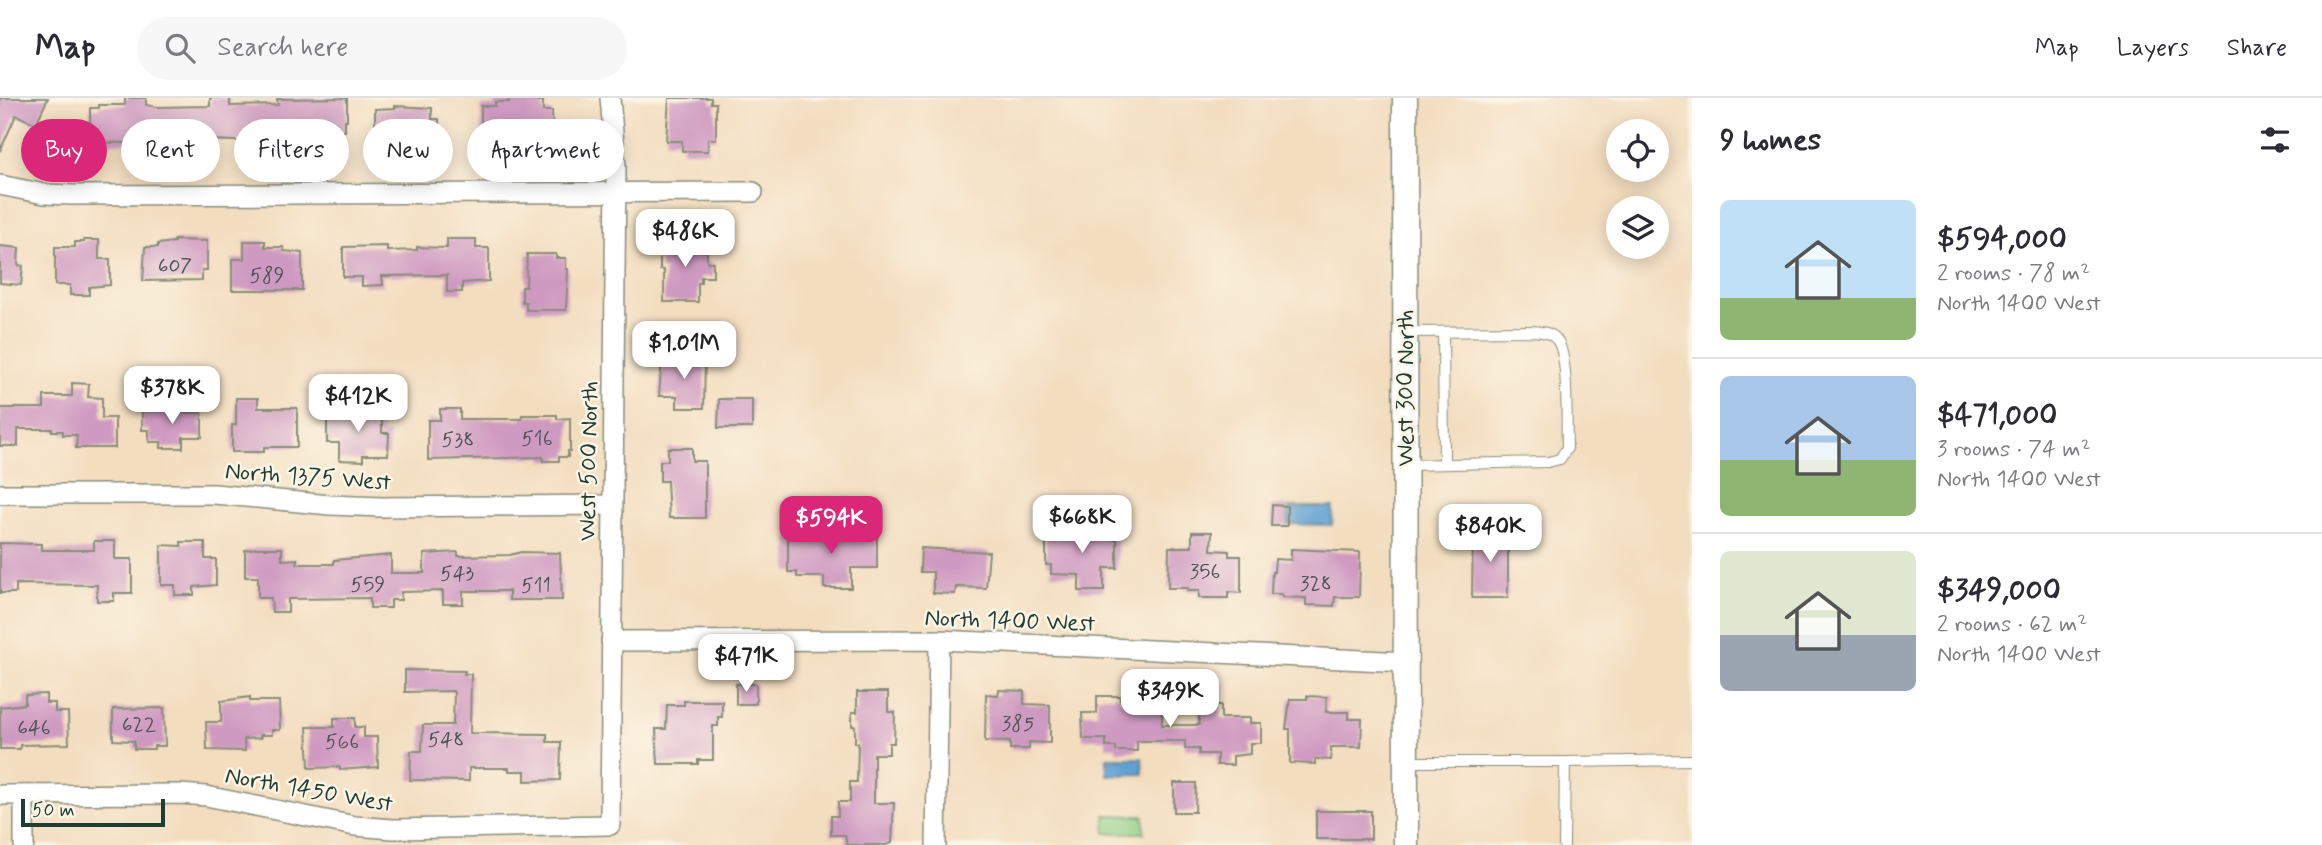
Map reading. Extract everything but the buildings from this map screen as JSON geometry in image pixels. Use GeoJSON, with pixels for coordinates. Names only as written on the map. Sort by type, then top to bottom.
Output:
{"type":"FeatureCollection","features":[{"type":"Feature","properties":{"kind":"street","name":"West 500 North"},"geometry":{"type":"LineString","coordinates":[[610,98],[614,123],[616,193],[610,825]]}},
{"type":"Feature","properties":{"kind":"street","name":"West 300 North"},"geometry":{"type":"LineString","coordinates":[[1405,98],[1406,845]]}},
{"type":"Feature","properties":{"kind":"street"},"geometry":{"type":"LineString","coordinates":[[0,185],[44,194],[73,195],[753,192]]}},
{"type":"Feature","properties":{"kind":"street","name":"North 1375 West"},"geometry":{"type":"LineString","coordinates":[[0,494],[214,494],[382,507],[612,505]]}},
{"type":"Feature","properties":{"kind":"street"},"geometry":{"type":"LineString","coordinates":[[936,845],[939,640]]}},
{"type":"Feature","properties":{"kind":"street","name":"North 1400 West"},"geometry":{"type":"LineString","coordinates":[[611,641],[939,640],[1406,662]]}},
{"type":"Feature","properties":{"kind":"street"},"geometry":{"type":"LineString","coordinates":[[24,794],[24,845]]}},
{"type":"Feature","properties":{"kind":"street","name":"North 1450 West"},"geometry":{"type":"LineString","coordinates":[[0,795],[206,796],[355,826],[393,829],[610,825]]}},
{"type":"Feature","properties":{"kind":"lane"},"geometry":{"type":"LineString","coordinates":[[1405,332],[1549,333],[1557,340],[1563,354],[1567,448],[1560,459],[1548,462],[1406,465]]}},
{"type":"Feature","properties":{"kind":"lane"},"geometry":{"type":"LineString","coordinates":[[1443,332],[1444,464]]}},
{"type":"Feature","properties":{"kind":"lane"},"geometry":{"type":"LineString","coordinates":[[1406,762],[1692,760]]}},
{"type":"Feature","properties":{"kind":"lane"},"geometry":{"type":"LineString","coordinates":[[1564,762],[1564,845]]}},
{"type":"Feature","properties":{"kind":"green space"},"geometry":{"type":"Polygon","coordinates":[[[1105,815],[1144,816],[1144,833],[1105,833],[1105,815]]]}},
{"type":"Feature","properties":{"kind":"water"},"geometry":{"type":"Polygon","coordinates":[[[1289,507],[1333,507],[1332,525],[1288,524],[1289,507]]]}},
{"type":"Feature","properties":{"kind":"water"},"geometry":{"type":"Polygon","coordinates":[[[1107,758],[1142,758],[1143,774],[1107,775],[1107,758]]]}}]}
